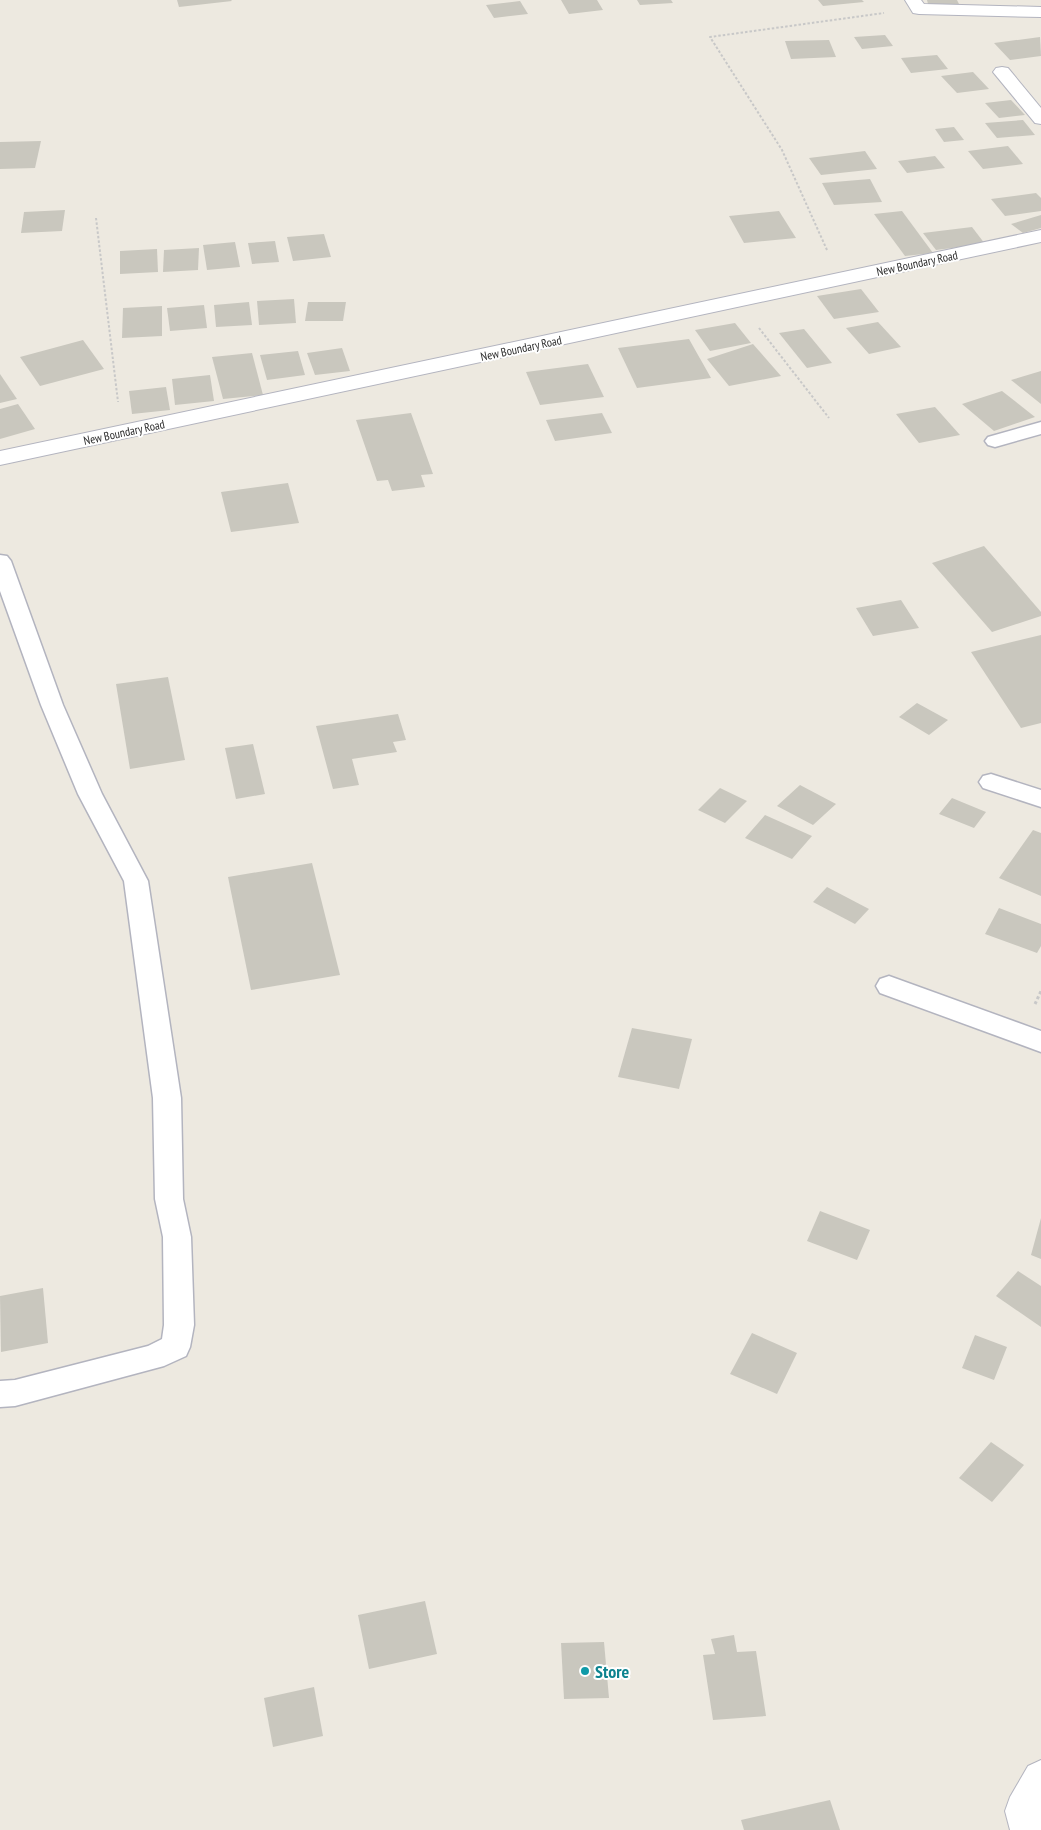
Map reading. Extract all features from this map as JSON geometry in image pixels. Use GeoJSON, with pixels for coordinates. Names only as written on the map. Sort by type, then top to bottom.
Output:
{"type":"FeatureCollection","features":[{"type":"Feature","properties":{"kind":"main road"},"geometry":{"type":"LineString","coordinates":[[916,4],[1041,12]]}},
{"type":"Feature","properties":{"kind":"main road"},"geometry":{"type":"LineString","coordinates":[[1002,72],[1041,119]]}},
{"type":"Feature","properties":{"kind":"main road","name":"New Boundary Road"},"geometry":{"type":"LineString","coordinates":[[0,458],[842,280],[1041,236]]}},
{"type":"Feature","properties":{"kind":"main road"},"geometry":{"type":"LineString","coordinates":[[1028,1830],[1024,1811],[1041,1779]]}},
{"type":"Feature","properties":{"kind":"lane"},"geometry":{"type":"LineString","coordinates":[[995,441],[1041,428]]}},
{"type":"Feature","properties":{"kind":"lane"},"geometry":{"type":"LineString","coordinates":[[0,561],[52,705],[90,794],[136,881],[167,1098],[169,1199],[177,1237],[179,1326],[176,1347],[153,1357],[15,1392],[0,1394]]}},
{"type":"Feature","properties":{"kind":"lane"},"geometry":{"type":"LineString","coordinates":[[991,782],[1041,799]]}},
{"type":"Feature","properties":{"kind":"lane"},"geometry":{"type":"LineString","coordinates":[[889,986],[1041,1042]]}},
{"type":"Feature","properties":{"kind":"path"},"geometry":{"type":"LineString","coordinates":[[842,280],[782,150],[710,38],[916,4]]}},
{"type":"Feature","properties":{"kind":"path"},"geometry":{"type":"LineString","coordinates":[[96,218],[122,432]]}},
{"type":"Feature","properties":{"kind":"path"},"geometry":{"type":"LineString","coordinates":[[738,302],[829,418]]}},
{"type":"Feature","properties":{"kind":"building"},"geometry":{"type":"Polygon","coordinates":[[[177,0],[231,0],[232,1],[179,7],[177,0]]]}},
{"type":"Feature","properties":{"kind":"building"},"geometry":{"type":"Polygon","coordinates":[[[561,0],[597,0],[603,10],[569,14],[561,0]]]}},
{"type":"Feature","properties":{"kind":"building"},"geometry":{"type":"Polygon","coordinates":[[[637,0],[671,0],[673,3],[640,5],[637,0]]]}},
{"type":"Feature","properties":{"kind":"building"},"geometry":{"type":"Polygon","coordinates":[[[818,0],[862,0],[864,2],[823,6],[818,0]]]}},
{"type":"Feature","properties":{"kind":"building"},"geometry":{"type":"Polygon","coordinates":[[[927,0],[957,0],[959,4],[928,4],[927,0]]]}},
{"type":"Feature","properties":{"kind":"building"},"geometry":{"type":"Polygon","coordinates":[[[520,1],[528,14],[494,18],[486,5],[520,1]]]}},
{"type":"Feature","properties":{"kind":"building"},"geometry":{"type":"Polygon","coordinates":[[[885,35],[893,46],[862,49],[854,37],[885,35]]]}},
{"type":"Feature","properties":{"kind":"building"},"geometry":{"type":"Polygon","coordinates":[[[1040,37],[1041,56],[1010,60],[994,43],[1040,37]]]}},
{"type":"Feature","properties":{"kind":"building"},"geometry":{"type":"Polygon","coordinates":[[[829,40],[836,57],[791,59],[785,41],[829,40]]]}},
{"type":"Feature","properties":{"kind":"building"},"geometry":{"type":"Polygon","coordinates":[[[937,55],[948,69],[911,73],[901,58],[937,55]]]}},
{"type":"Feature","properties":{"kind":"building"},"geometry":{"type":"Polygon","coordinates":[[[973,72],[989,89],[957,93],[941,76],[973,72]]]}},
{"type":"Feature","properties":{"kind":"building"},"geometry":{"type":"Polygon","coordinates":[[[1011,100],[1025,115],[999,118],[985,103],[1011,100]]]}},
{"type":"Feature","properties":{"kind":"building"},"geometry":{"type":"Polygon","coordinates":[[[1023,120],[1035,135],[997,138],[985,123],[1023,120]]]}},
{"type":"Feature","properties":{"kind":"building"},"geometry":{"type":"Polygon","coordinates":[[[954,127],[964,140],[944,142],[935,129],[954,127]]]}},
{"type":"Feature","properties":{"kind":"building"},"geometry":{"type":"Polygon","coordinates":[[[41,141],[35,168],[0,169],[0,142],[41,141]]]}},
{"type":"Feature","properties":{"kind":"building"},"geometry":{"type":"Polygon","coordinates":[[[1008,146],[1023,164],[983,169],[968,151],[1008,146]]]}},
{"type":"Feature","properties":{"kind":"building"},"geometry":{"type":"Polygon","coordinates":[[[865,151],[877,169],[821,175],[809,158],[865,151]]]}},
{"type":"Feature","properties":{"kind":"building"},"geometry":{"type":"Polygon","coordinates":[[[935,156],[945,168],[907,173],[898,161],[935,156]]]}},
{"type":"Feature","properties":{"kind":"building"},"geometry":{"type":"Polygon","coordinates":[[[870,179],[882,202],[834,205],[822,183],[870,179]]]}},
{"type":"Feature","properties":{"kind":"building"},"geometry":{"type":"Polygon","coordinates":[[[1036,193],[1041,198],[1041,211],[1005,216],[991,199],[1036,193]]]}},
{"type":"Feature","properties":{"kind":"building"},"geometry":{"type":"Polygon","coordinates":[[[65,210],[62,231],[21,233],[24,212],[65,210]]]}},
{"type":"Feature","properties":{"kind":"building"},"geometry":{"type":"Polygon","coordinates":[[[779,211],[796,238],[744,243],[729,216],[779,211]]]}},
{"type":"Feature","properties":{"kind":"building"},"geometry":{"type":"Polygon","coordinates":[[[902,211],[933,253],[905,256],[874,214],[902,211]]]}},
{"type":"Feature","properties":{"kind":"building"},"geometry":{"type":"Polygon","coordinates":[[[1041,215],[1041,228],[1023,233],[1011,224],[1041,215]]]}},
{"type":"Feature","properties":{"kind":"building"},"geometry":{"type":"Polygon","coordinates":[[[972,227],[985,244],[936,250],[923,233],[972,227]]]}},
{"type":"Feature","properties":{"kind":"building"},"geometry":{"type":"Polygon","coordinates":[[[324,234],[331,257],[293,261],[287,237],[324,234]]]}},
{"type":"Feature","properties":{"kind":"building"},"geometry":{"type":"Polygon","coordinates":[[[275,241],[279,262],[252,264],[248,243],[275,241]]]}},
{"type":"Feature","properties":{"kind":"building"},"geometry":{"type":"Polygon","coordinates":[[[235,242],[240,267],[207,270],[203,245],[235,242]]]}},
{"type":"Feature","properties":{"kind":"building"},"geometry":{"type":"Polygon","coordinates":[[[199,248],[198,270],[163,272],[164,250],[199,248]]]}},
{"type":"Feature","properties":{"kind":"building"},"geometry":{"type":"Polygon","coordinates":[[[157,249],[158,272],[120,274],[120,251],[157,249]]]}},
{"type":"Feature","properties":{"kind":"building"},"geometry":{"type":"Polygon","coordinates":[[[861,289],[879,312],[834,319],[817,296],[861,289]]]}},
{"type":"Feature","properties":{"kind":"building"},"geometry":{"type":"Polygon","coordinates":[[[294,299],[296,323],[259,325],[257,301],[294,299]]]}},
{"type":"Feature","properties":{"kind":"building"},"geometry":{"type":"Polygon","coordinates":[[[249,302],[252,325],[216,327],[214,305],[249,302]]]}},
{"type":"Feature","properties":{"kind":"building"},"geometry":{"type":"Polygon","coordinates":[[[308,302],[346,302],[343,321],[305,321],[308,302]]]}},
{"type":"Feature","properties":{"kind":"building"},"geometry":{"type":"Polygon","coordinates":[[[204,305],[207,328],[170,331],[167,308],[204,305]]]}},
{"type":"Feature","properties":{"kind":"building"},"geometry":{"type":"Polygon","coordinates":[[[162,306],[162,336],[122,338],[123,308],[162,306]]]}},
{"type":"Feature","properties":{"kind":"building"},"geometry":{"type":"Polygon","coordinates":[[[878,322],[901,347],[869,354],[846,328],[878,322]]]}},
{"type":"Feature","properties":{"kind":"building"},"geometry":{"type":"Polygon","coordinates":[[[735,323],[751,343],[710,351],[695,330],[735,323]]]}},
{"type":"Feature","properties":{"kind":"building"},"geometry":{"type":"Polygon","coordinates":[[[804,329],[832,363],[807,368],[779,333],[804,329]]]}},
{"type":"Feature","properties":{"kind":"building"},"geometry":{"type":"Polygon","coordinates":[[[689,339],[711,378],[637,388],[618,348],[689,339]]]}},
{"type":"Feature","properties":{"kind":"building"},"geometry":{"type":"Polygon","coordinates":[[[83,340],[104,369],[40,386],[20,357],[83,340]]]}},
{"type":"Feature","properties":{"kind":"building"},"geometry":{"type":"Polygon","coordinates":[[[753,344],[781,376],[729,386],[707,359],[753,344]]]}},
{"type":"Feature","properties":{"kind":"building"},"geometry":{"type":"Polygon","coordinates":[[[342,348],[350,371],[315,375],[307,353],[342,348]]]}},
{"type":"Feature","properties":{"kind":"building"},"geometry":{"type":"Polygon","coordinates":[[[298,351],[305,375],[267,380],[260,355],[298,351]]]}},
{"type":"Feature","properties":{"kind":"building"},"geometry":{"type":"Polygon","coordinates":[[[252,353],[263,395],[223,399],[212,357],[252,353]]]}},
{"type":"Feature","properties":{"kind":"building"},"geometry":{"type":"Polygon","coordinates":[[[588,364],[604,397],[540,405],[526,372],[588,364]]]}},
{"type":"Feature","properties":{"kind":"building"},"geometry":{"type":"Polygon","coordinates":[[[1041,371],[1041,404],[1011,380],[1041,371]]]}},
{"type":"Feature","properties":{"kind":"building"},"geometry":{"type":"Polygon","coordinates":[[[0,374],[17,399],[0,403],[0,374]]]}},
{"type":"Feature","properties":{"kind":"building"},"geometry":{"type":"Polygon","coordinates":[[[210,375],[214,401],[175,405],[172,379],[210,375]]]}},
{"type":"Feature","properties":{"kind":"building"},"geometry":{"type":"Polygon","coordinates":[[[166,387],[170,410],[132,414],[129,391],[166,387]]]}},
{"type":"Feature","properties":{"kind":"building"},"geometry":{"type":"Polygon","coordinates":[[[1002,391],[1035,417],[994,431],[962,404],[1002,391]]]}},
{"type":"Feature","properties":{"kind":"building"},"geometry":{"type":"Polygon","coordinates":[[[18,404],[35,429],[0,439],[0,409],[18,404]]]}},
{"type":"Feature","properties":{"kind":"building"},"geometry":{"type":"Polygon","coordinates":[[[935,407],[960,435],[919,443],[896,414],[935,407]]]}},
{"type":"Feature","properties":{"kind":"building"},"geometry":{"type":"Polygon","coordinates":[[[411,413],[433,474],[421,475],[425,487],[392,491],[388,480],[377,481],[356,420],[411,413]]]}},
{"type":"Feature","properties":{"kind":"building"},"geometry":{"type":"Polygon","coordinates":[[[602,413],[612,433],[555,441],[546,420],[602,413]]]}},
{"type":"Feature","properties":{"kind":"building"},"geometry":{"type":"Polygon","coordinates":[[[288,483],[299,523],[231,532],[221,492],[288,483]]]}},
{"type":"Feature","properties":{"kind":"building"},"geometry":{"type":"Polygon","coordinates":[[[984,546],[1041,612],[1041,616],[992,632],[932,563],[984,546]]]}},
{"type":"Feature","properties":{"kind":"building"},"geometry":{"type":"Polygon","coordinates":[[[901,600],[919,628],[873,636],[856,608],[901,600]]]}},
{"type":"Feature","properties":{"kind":"building"},"geometry":{"type":"Polygon","coordinates":[[[1041,635],[1041,723],[1021,728],[971,652],[1041,635]]]}},
{"type":"Feature","properties":{"kind":"building"},"geometry":{"type":"Polygon","coordinates":[[[168,677],[185,760],[130,769],[116,684],[168,677]]]}},
{"type":"Feature","properties":{"kind":"building"},"geometry":{"type":"Polygon","coordinates":[[[917,703],[948,720],[929,735],[899,717],[917,703]]]}},
{"type":"Feature","properties":{"kind":"building"},"geometry":{"type":"Polygon","coordinates":[[[398,714],[406,740],[393,742],[397,752],[352,759],[359,785],[333,789],[316,726],[398,714]]]}},
{"type":"Feature","properties":{"kind":"building"},"geometry":{"type":"Polygon","coordinates":[[[253,744],[265,794],[236,799],[225,748],[253,744]]]}},
{"type":"Feature","properties":{"kind":"building"},"geometry":{"type":"Polygon","coordinates":[[[800,785],[836,804],[813,825],[777,806],[800,785]]]}},
{"type":"Feature","properties":{"kind":"building"},"geometry":{"type":"Polygon","coordinates":[[[720,788],[747,801],[725,823],[698,810],[720,788]]]}},
{"type":"Feature","properties":{"kind":"building"},"geometry":{"type":"Polygon","coordinates":[[[952,798],[986,812],[974,828],[939,814],[952,798]]]}},
{"type":"Feature","properties":{"kind":"building"},"geometry":{"type":"Polygon","coordinates":[[[765,815],[812,836],[792,859],[745,838],[765,815]]]}},
{"type":"Feature","properties":{"kind":"building"},"geometry":{"type":"Polygon","coordinates":[[[1033,830],[1041,833],[1041,896],[999,878],[1033,830]]]}},
{"type":"Feature","properties":{"kind":"building"},"geometry":{"type":"Polygon","coordinates":[[[312,863],[340,975],[251,990],[228,877],[312,863]]]}},
{"type":"Feature","properties":{"kind":"building"},"geometry":{"type":"Polygon","coordinates":[[[827,887],[869,909],[855,924],[813,902],[827,887]]]}},
{"type":"Feature","properties":{"kind":"building"},"geometry":{"type":"Polygon","coordinates":[[[999,908],[1041,924],[1041,946],[1037,953],[985,934],[999,908]]]}},
{"type":"Feature","properties":{"kind":"building"},"geometry":{"type":"Polygon","coordinates":[[[632,1028],[692,1039],[679,1089],[618,1077],[632,1028]]]}},
{"type":"Feature","properties":{"kind":"building"},"geometry":{"type":"Polygon","coordinates":[[[820,1211],[870,1230],[857,1260],[807,1241],[820,1211]]]}},
{"type":"Feature","properties":{"kind":"building"},"geometry":{"type":"Polygon","coordinates":[[[1041,1218],[1041,1259],[1031,1255],[1041,1218]]]}},
{"type":"Feature","properties":{"kind":"building"},"geometry":{"type":"Polygon","coordinates":[[[1018,1271],[1041,1286],[1041,1327],[996,1296],[1018,1271]]]}},
{"type":"Feature","properties":{"kind":"building"},"geometry":{"type":"Polygon","coordinates":[[[43,1288],[48,1343],[1,1352],[0,1296],[43,1288]]]}},
{"type":"Feature","properties":{"kind":"building"},"geometry":{"type":"Polygon","coordinates":[[[752,1333],[797,1353],[777,1394],[730,1374],[752,1333]]]}},
{"type":"Feature","properties":{"kind":"building"},"geometry":{"type":"Polygon","coordinates":[[[975,1335],[1007,1347],[994,1380],[962,1368],[975,1335]]]}},
{"type":"Feature","properties":{"kind":"building"},"geometry":{"type":"Polygon","coordinates":[[[991,1442],[1024,1465],[992,1502],[959,1478],[991,1442]]]}},
{"type":"Feature","properties":{"kind":"building"},"geometry":{"type":"Polygon","coordinates":[[[425,1601],[437,1654],[369,1669],[358,1615],[425,1601]]]}},
{"type":"Feature","properties":{"kind":"building"},"geometry":{"type":"Polygon","coordinates":[[[734,1635],[737,1652],[756,1651],[766,1716],[713,1720],[703,1655],[715,1654],[711,1639],[734,1635]]]}},
{"type":"Feature","properties":{"kind":"building","name":"Store"},"geometry":{"type":"Polygon","coordinates":[[[604,1642],[609,1698],[564,1699],[561,1643],[604,1642]]]}},
{"type":"Feature","properties":{"kind":"building"},"geometry":{"type":"Polygon","coordinates":[[[314,1687],[323,1736],[273,1747],[264,1698],[314,1687]]]}},
{"type":"Feature","properties":{"kind":"building"},"geometry":{"type":"Polygon","coordinates":[[[830,1800],[840,1830],[744,1830],[741,1820],[830,1800]]]}},
{"type":"Feature","properties":{"kind":"place","name":"Store"},"geometry":{"type":"Point","coordinates":[585,1671]}}]}
